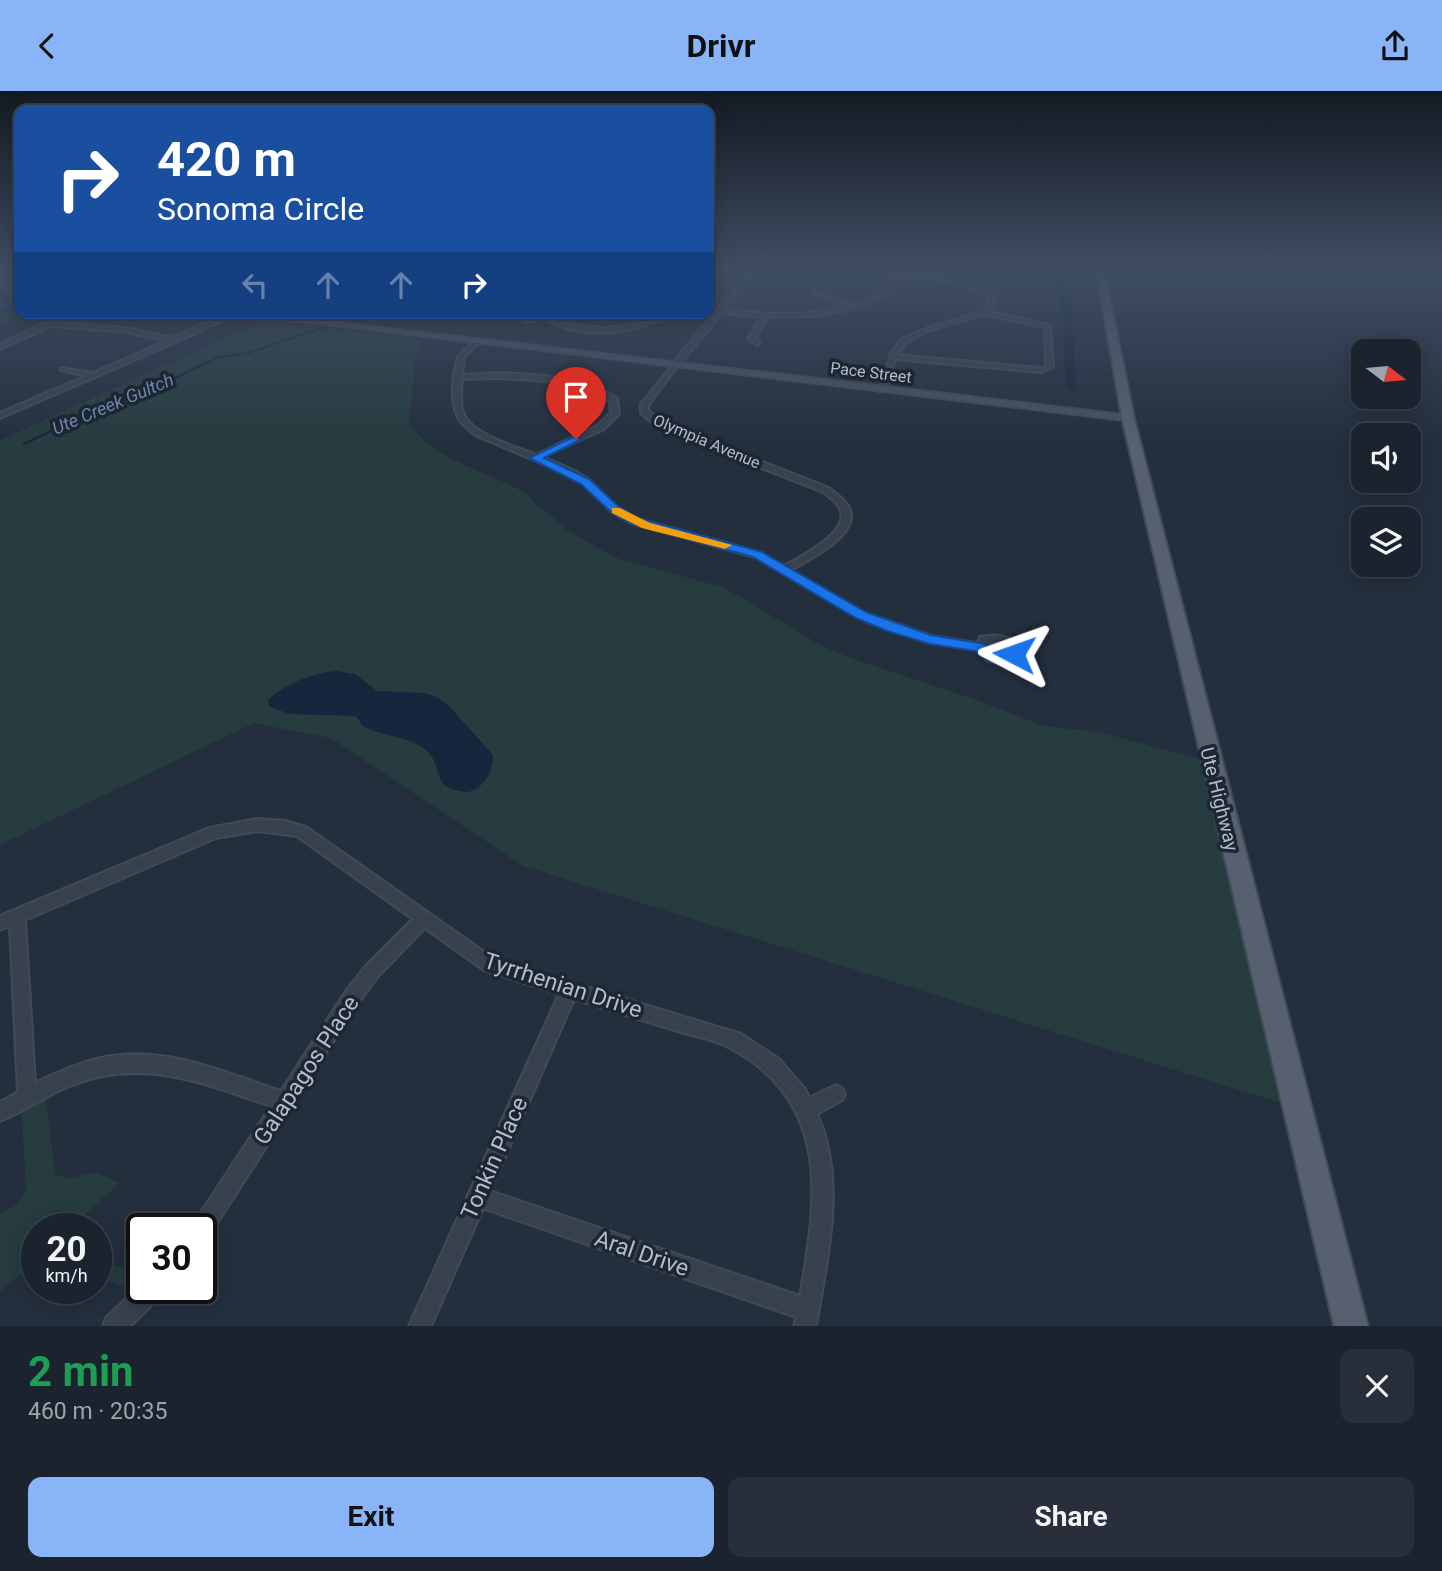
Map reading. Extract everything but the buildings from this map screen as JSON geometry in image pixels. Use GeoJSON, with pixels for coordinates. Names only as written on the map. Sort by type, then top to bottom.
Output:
{"type":"FeatureCollection","features":[{"type":"Feature","properties":{"kind":"main road","name":"Pace Street"},"geometry":{"type":"LineString","coordinates":[[356,328],[1128,418]]}},
{"type":"Feature","properties":{"kind":"main road","name":"Ute Highway"},"geometry":{"type":"LineString","coordinates":[[1111,328],[1128,418],[1351,1326]]}},
{"type":"Feature","properties":{"kind":"street"},"geometry":{"type":"LineString","coordinates":[[0,347],[44,328]]}},
{"type":"Feature","properties":{"kind":"street"},"geometry":{"type":"LineString","coordinates":[[97,328],[127,330],[174,341]]}},
{"type":"Feature","properties":{"kind":"street"},"geometry":{"type":"LineString","coordinates":[[0,416],[203,328]]}},
{"type":"Feature","properties":{"kind":"street"},"geometry":{"type":"LineString","coordinates":[[585,328],[613,330],[635,328]]}},
{"type":"Feature","properties":{"kind":"street"},"geometry":{"type":"LineString","coordinates":[[642,328],[649,332]]}},
{"type":"Feature","properties":{"kind":"street","name":"Olympia Avenue"},"geometry":{"type":"LineString","coordinates":[[706,328],[645,404],[644,411],[660,425],[826,490],[841,503],[846,518],[842,531],[784,570]]}},
{"type":"Feature","properties":{"kind":"street"},"geometry":{"type":"LineString","coordinates":[[757,343],[751,338],[758,328]]}},
{"type":"Feature","properties":{"kind":"street"},"geometry":{"type":"LineString","coordinates":[[882,389],[897,349],[907,340],[940,328]]}},
{"type":"Feature","properties":{"kind":"street"},"geometry":{"type":"LineString","coordinates":[[893,358],[1041,370],[1050,367],[1048,328]]}},
{"type":"Feature","properties":{"kind":"street"},"geometry":{"type":"LineString","coordinates":[[477,342],[462,354],[458,362],[460,413],[467,424],[491,440],[585,481],[615,510],[634,521],[747,551],[861,615],[892,628],[930,639],[980,647]]}},
{"type":"Feature","properties":{"kind":"street"},"geometry":{"type":"LineString","coordinates":[[63,369],[94,376]]}},
{"type":"Feature","properties":{"kind":"street"},"geometry":{"type":"LineString","coordinates":[[459,377],[502,376],[577,385],[601,391],[614,400],[615,414],[607,424],[535,458]]}},
{"type":"Feature","properties":{"kind":"street","name":"Tyrrhenian Drive"},"geometry":{"type":"LineString","coordinates":[[0,923],[214,832],[265,825],[293,829],[314,839],[423,920],[490,965],[735,1040],[774,1067],[806,1110],[818,1146],[824,1190],[806,1318]]}},
{"type":"Feature","properties":{"kind":"street"},"geometry":{"type":"LineString","coordinates":[[18,916],[27,1098]]}},
{"type":"Feature","properties":{"kind":"street","name":"Galapagos Place"},"geometry":{"type":"LineString","coordinates":[[212,1213],[362,984],[423,920]]}},
{"type":"Feature","properties":{"kind":"street","name":"Tonkin Place"},"geometry":{"type":"LineString","coordinates":[[420,1326],[569,990]]}},
{"type":"Feature","properties":{"kind":"street"},"geometry":{"type":"LineString","coordinates":[[0,1112],[96,1069],[136,1063],[191,1071],[286,1102]]}},
{"type":"Feature","properties":{"kind":"street"},"geometry":{"type":"LineString","coordinates":[[806,1110],[836,1094]]}},
{"type":"Feature","properties":{"kind":"street","name":"Aral Drive"},"geometry":{"type":"LineString","coordinates":[[477,1196],[806,1318]]}},
{"type":"Feature","properties":{"kind":"street"},"geometry":{"type":"LineString","coordinates":[[114,1326],[137,1304]]}},
{"type":"Feature","properties":{"kind":"green space"},"geometry":{"type":"Polygon","coordinates":[[[247,328],[331,328],[418,338],[420,346],[415,362],[409,422],[419,435],[445,455],[520,490],[565,529],[616,558],[725,588],[822,646],[1043,726],[1099,732],[1211,762],[1297,1108],[523,866],[331,738],[254,723],[0,845],[0,440],[247,328]]]}},
{"type":"Feature","properties":{"kind":"green space"},"geometry":{"type":"Polygon","coordinates":[[[45,1088],[55,1174],[67,1179],[95,1172],[120,1183],[86,1213],[21,1213],[21,1273],[0,1292],[0,1214],[16,1205],[26,1190],[21,1100],[45,1088]]]}},
{"type":"Feature","properties":{"kind":"green space"},"geometry":{"type":"Polygon","coordinates":[[[112,1264],[126,1269],[126,1288],[112,1283],[112,1264]]]}},
{"type":"Feature","properties":{"kind":"water"},"geometry":{"type":"Polygon","coordinates":[[[336,671],[355,674],[377,691],[425,693],[437,697],[449,706],[493,755],[487,778],[474,790],[455,790],[442,782],[432,757],[426,750],[412,742],[365,727],[355,716],[289,714],[269,706],[268,700],[291,684],[318,674],[336,671]]]}},
{"type":"Feature","properties":{"kind":"waterway","name":"Ute Creek Gultch"},"geometry":{"type":"LineString","coordinates":[[248,353],[321,328]]}},
{"type":"Feature","properties":{"kind":"waterway"},"geometry":{"type":"LineString","coordinates":[[1068,328],[1072,387]]}},
{"type":"Feature","properties":{"kind":"waterway","name":"Ute Creek Gultch"},"geometry":{"type":"LineString","coordinates":[[206,363],[215,358],[243,354]]}},
{"type":"Feature","properties":{"kind":"waterway","name":"Ute Creek Gultch"},"geometry":{"type":"LineString","coordinates":[[24,444],[88,413],[123,402],[145,387],[173,379],[209,361]]}},
{"type":"Feature","properties":{"kind":"slow traffic"},"geometry":{"type":"LineString","coordinates":[[616,510],[646,525],[725,545]]}},
{"type":"Feature","properties":{"kind":"route"},"geometry":{"type":"LineString","coordinates":[[576,439],[535,458],[585,481],[615,510],[634,521],[758,555],[824,595],[892,628],[956,645],[980,647],[992,658],[1006,659],[1014,654]]}}]}
